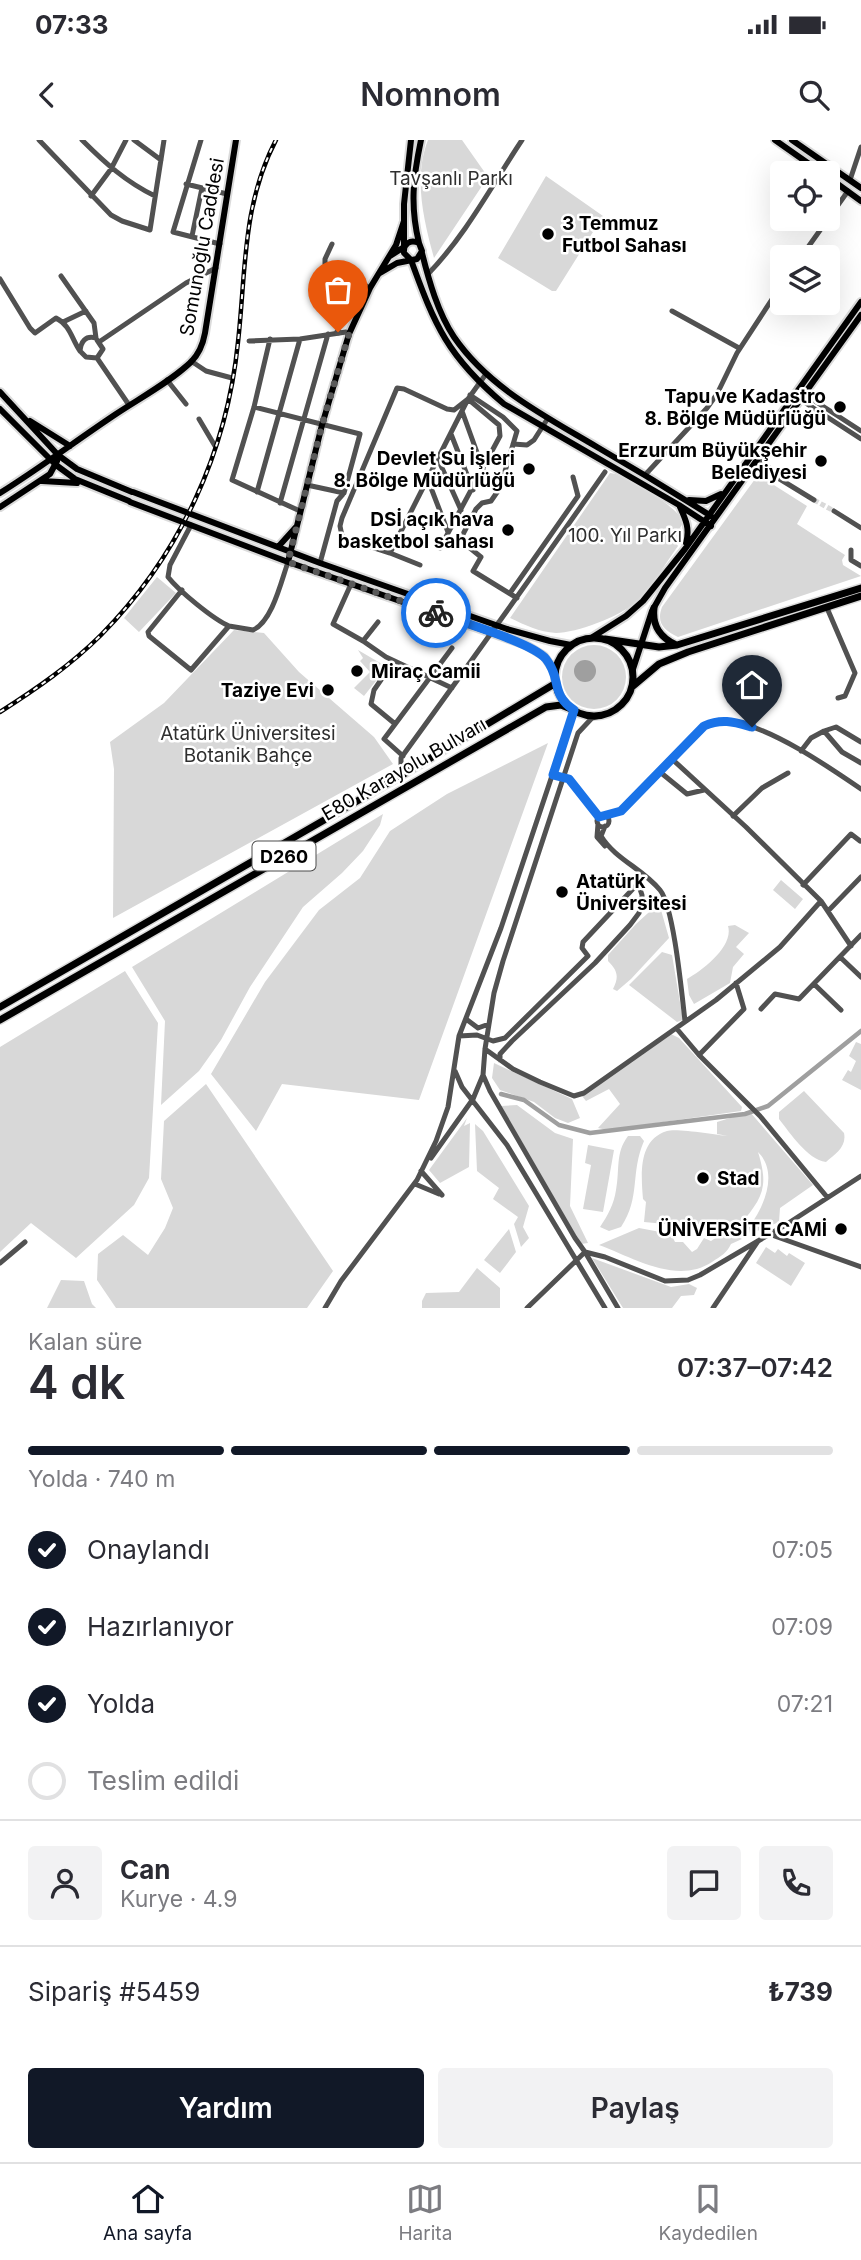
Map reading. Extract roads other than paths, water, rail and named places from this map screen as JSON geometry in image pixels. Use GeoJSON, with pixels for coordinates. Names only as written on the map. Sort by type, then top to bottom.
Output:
{"type":"FeatureCollection","features":[{"type":"Feature","properties":{"kind":"highway"},"geometry":{"type":"LineString","coordinates":[[573,709],[558,693],[555,672],[558,662],[571,645],[591,638],[659,647],[677,645],[861,588]]}},
{"type":"Feature","properties":{"kind":"highway"},"geometry":{"type":"LineString","coordinates":[[600,716],[621,706],[633,686],[659,664],[688,652],[861,596]]}},
{"type":"Feature","properties":{"kind":"highway"},"geometry":{"type":"LineString","coordinates":[[654,608],[653,621],[656,628],[667,640],[677,645]]}},
{"type":"Feature","properties":{"kind":"highway"},"geometry":{"type":"LineString","coordinates":[[605,639],[623,650],[633,669],[633,686]]}},
{"type":"Feature","properties":{"kind":"highway","name":"E80 Karayolu Bulvarı"},"geometry":{"type":"LineString","coordinates":[[0,1007],[556,683]]}},
{"type":"Feature","properties":{"kind":"highway","name":"E80 Karayolu Bulvarı"},"geometry":{"type":"LineString","coordinates":[[0,1020],[546,707],[561,705],[573,709]]}},
{"type":"Feature","properties":{"kind":"highway","name":"D260"},"geometry":{"type":"LineString","coordinates":[[573,709],[590,716],[600,716]]}},
{"type":"Feature","properties":{"kind":"main road","name":"Somunoğlu Caddesi"},"geometry":{"type":"LineString","coordinates":[[56,460],[70,446],[167,380],[191,361],[202,345],[236,140]]}},
{"type":"Feature","properties":{"kind":"main road"},"geometry":{"type":"LineString","coordinates":[[411,140],[407,167],[404,253],[411,260],[435,324],[452,352],[479,382],[504,404],[710,520]]}},
{"type":"Feature","properties":{"kind":"main road"},"geometry":{"type":"LineString","coordinates":[[421,140],[415,166],[412,202],[428,274],[444,320],[453,336],[503,390],[645,475],[710,520]]}},
{"type":"Feature","properties":{"kind":"main road"},"geometry":{"type":"LineString","coordinates":[[775,140],[805,161]]}},
{"type":"Feature","properties":{"kind":"main road"},"geometry":{"type":"LineString","coordinates":[[792,140],[861,188]]}},
{"type":"Feature","properties":{"kind":"main road"},"geometry":{"type":"LineString","coordinates":[[840,185],[861,201]]}},
{"type":"Feature","properties":{"kind":"main road"},"geometry":{"type":"LineString","coordinates":[[288,562],[322,425],[349,334],[370,288],[389,257],[404,221]]}},
{"type":"Feature","properties":{"kind":"main road"},"geometry":{"type":"LineString","coordinates":[[389,257],[411,241],[419,243]]}},
{"type":"Feature","properties":{"kind":"main road"},"geometry":{"type":"LineString","coordinates":[[380,273],[397,263],[420,257],[422,251]]}},
{"type":"Feature","properties":{"kind":"main road"},"geometry":{"type":"LineString","coordinates":[[591,638],[625,617],[643,601],[710,520],[756,461],[861,302]]}},
{"type":"Feature","properties":{"kind":"main road"},"geometry":{"type":"LineString","coordinates":[[633,669],[654,608],[727,490],[861,315]]}},
{"type":"Feature","properties":{"kind":"main road"},"geometry":{"type":"LineString","coordinates":[[0,393],[24,418],[56,460],[132,492],[320,563],[495,624],[571,645]]}},
{"type":"Feature","properties":{"kind":"main road"},"geometry":{"type":"LineString","coordinates":[[0,409],[82,484]]}},
{"type":"Feature","properties":{"kind":"main road"},"geometry":{"type":"LineString","coordinates":[[24,418],[70,446]]}},
{"type":"Feature","properties":{"kind":"main road"},"geometry":{"type":"LineString","coordinates":[[0,507],[50,474],[56,460]]}},
{"type":"Feature","properties":{"kind":"main road"},"geometry":{"type":"LineString","coordinates":[[0,494],[56,460]]}},
{"type":"Feature","properties":{"kind":"main road"},"geometry":{"type":"LineString","coordinates":[[41,481],[59,480],[82,484],[288,562],[526,645],[544,656],[555,672]]}},
{"type":"Feature","properties":{"kind":"main road"},"geometry":{"type":"LineString","coordinates":[[677,496],[696,502],[706,501],[727,490]]}},
{"type":"Feature","properties":{"kind":"main road"},"geometry":{"type":"LineString","coordinates":[[129,501],[136,498],[132,492]]}},
{"type":"Feature","properties":{"kind":"main road"},"geometry":{"type":"LineString","coordinates":[[680,505],[688,524],[689,534],[685,549]]}},
{"type":"Feature","properties":{"kind":"main road"},"geometry":{"type":"LineString","coordinates":[[278,547],[298,526]]}},
{"type":"Feature","properties":{"kind":"street"},"geometry":{"type":"LineString","coordinates":[[39,140],[111,215],[122,222],[150,230],[164,140]]}},
{"type":"Feature","properties":{"kind":"street"},"geometry":{"type":"LineString","coordinates":[[82,140],[111,169],[139,189],[155,196]]}},
{"type":"Feature","properties":{"kind":"street"},"geometry":{"type":"LineString","coordinates":[[91,196],[111,169],[127,140]]}},
{"type":"Feature","properties":{"kind":"street"},"geometry":{"type":"LineString","coordinates":[[134,140],[161,160]]}},
{"type":"Feature","properties":{"kind":"street"},"geometry":{"type":"LineString","coordinates":[[201,140],[173,232],[219,244]]}},
{"type":"Feature","properties":{"kind":"street"},"geometry":{"type":"LineString","coordinates":[[428,274],[470,221],[522,140]]}},
{"type":"Feature","properties":{"kind":"street"},"geometry":{"type":"LineString","coordinates":[[850,180],[861,147]]}},
{"type":"Feature","properties":{"kind":"street"},"geometry":{"type":"LineString","coordinates":[[186,184],[228,194]]}},
{"type":"Feature","properties":{"kind":"street"},"geometry":{"type":"LineString","coordinates":[[192,236],[202,188]]}},
{"type":"Feature","properties":{"kind":"street"},"geometry":{"type":"LineString","coordinates":[[810,245],[848,191]]}},
{"type":"Feature","properties":{"kind":"street"},"geometry":{"type":"LineString","coordinates":[[332,244],[325,264],[370,288]]}},
{"type":"Feature","properties":{"kind":"street"},"geometry":{"type":"LineString","coordinates":[[97,340],[216,268]]}},
{"type":"Feature","properties":{"kind":"street"},"geometry":{"type":"LineString","coordinates":[[61,276],[94,323],[97,340],[103,349],[97,358]]}},
{"type":"Feature","properties":{"kind":"street"},"geometry":{"type":"LineString","coordinates":[[0,279],[30,328],[36,333],[56,318],[70,329],[80,351],[86,357],[97,358]]}},
{"type":"Feature","properties":{"kind":"street"},"geometry":{"type":"LineString","coordinates":[[645,475],[717,394],[739,348],[770,302]]}},
{"type":"Feature","properties":{"kind":"street"},"geometry":{"type":"LineString","coordinates":[[63,322],[86,311]]}},
{"type":"Feature","properties":{"kind":"street"},"geometry":{"type":"LineString","coordinates":[[672,311],[739,348]]}},
{"type":"Feature","properties":{"kind":"street"},"geometry":{"type":"LineString","coordinates":[[248,341],[300,339],[345,332],[349,334]]}},
{"type":"Feature","properties":{"kind":"street"},"geometry":{"type":"LineString","coordinates":[[280,503],[328,334]]}},
{"type":"Feature","properties":{"kind":"street"},"geometry":{"type":"LineString","coordinates":[[80,351],[80,343],[85,339],[91,337],[97,340]]}},
{"type":"Feature","properties":{"kind":"street"},"geometry":{"type":"LineString","coordinates":[[270,339],[254,407],[232,480],[300,511]]}},
{"type":"Feature","properties":{"kind":"street"},"geometry":{"type":"LineString","coordinates":[[257,492],[300,339]]}},
{"type":"Feature","properties":{"kind":"street"},"geometry":{"type":"LineString","coordinates":[[97,358],[129,405]]}},
{"type":"Feature","properties":{"kind":"street"},"geometry":{"type":"LineString","coordinates":[[191,361],[206,371],[232,378]]}},
{"type":"Feature","properties":{"kind":"street"},"geometry":{"type":"LineString","coordinates":[[390,552],[469,397],[486,374]]}},
{"type":"Feature","properties":{"kind":"street"},"geometry":{"type":"LineString","coordinates":[[167,380],[186,404]]}},
{"type":"Feature","properties":{"kind":"street"},"geometry":{"type":"LineString","coordinates":[[420,565],[390,552],[347,539],[342,536],[340,526],[397,388],[454,410],[469,397]]}},
{"type":"Feature","properties":{"kind":"street"},"geometry":{"type":"LineString","coordinates":[[800,395],[861,430]]}},
{"type":"Feature","properties":{"kind":"street"},"geometry":{"type":"LineString","coordinates":[[800,395],[861,439]]}},
{"type":"Feature","properties":{"kind":"street"},"geometry":{"type":"LineString","coordinates":[[469,397],[512,424],[517,431],[500,488],[491,501],[482,503],[476,509],[460,540],[481,556],[473,571],[517,598]]}},
{"type":"Feature","properties":{"kind":"street"},"geometry":{"type":"LineString","coordinates":[[440,548],[500,436],[499,425],[469,397]]}},
{"type":"Feature","properties":{"kind":"street"},"geometry":{"type":"LineString","coordinates":[[254,407],[360,434],[344,492],[337,501],[320,563]]}},
{"type":"Feature","properties":{"kind":"street"},"geometry":{"type":"LineString","coordinates":[[462,411],[483,469]]}},
{"type":"Feature","properties":{"kind":"street"},"geometry":{"type":"LineString","coordinates":[[513,444],[527,445],[548,418]]}},
{"type":"Feature","properties":{"kind":"street"},"geometry":{"type":"LineString","coordinates":[[199,419],[215,446]]}},
{"type":"Feature","properties":{"kind":"street"},"geometry":{"type":"LineString","coordinates":[[451,434],[473,490]]}},
{"type":"Feature","properties":{"kind":"street"},"geometry":{"type":"LineString","coordinates":[[438,459],[461,510]]}},
{"type":"Feature","properties":{"kind":"street"},"geometry":{"type":"LineString","coordinates":[[756,461],[814,500]]}},
{"type":"Feature","properties":{"kind":"street"},"geometry":{"type":"LineString","coordinates":[[404,774],[401,769],[402,755],[605,472]]}},
{"type":"Feature","properties":{"kind":"street"},"geometry":{"type":"LineString","coordinates":[[510,593],[578,496],[573,477]]}},
{"type":"Feature","properties":{"kind":"street"},"geometry":{"type":"LineString","coordinates":[[428,479],[448,532]]}},
{"type":"Feature","properties":{"kind":"street"},"geometry":{"type":"LineString","coordinates":[[307,485],[344,492]]}},
{"type":"Feature","properties":{"kind":"street"},"geometry":{"type":"LineString","coordinates":[[834,510],[861,527]]}},
{"type":"Feature","properties":{"kind":"street"},"geometry":{"type":"LineString","coordinates":[[191,525],[168,572],[171,581],[220,622],[229,626],[253,631],[263,624],[278,593],[288,562]]}},
{"type":"Feature","properties":{"kind":"street"},"geometry":{"type":"LineString","coordinates":[[851,550],[851,559],[861,566]]}},
{"type":"Feature","properties":{"kind":"street"},"geometry":{"type":"LineString","coordinates":[[351,584],[333,624],[394,661],[452,688]]}},
{"type":"Feature","properties":{"kind":"street"},"geometry":{"type":"LineString","coordinates":[[182,590],[149,629],[148,634],[187,669],[195,668],[229,626]]}},
{"type":"Feature","properties":{"kind":"street"},"geometry":{"type":"LineString","coordinates":[[827,608],[855,673],[845,696],[838,698]]}},
{"type":"Feature","properties":{"kind":"street"},"geometry":{"type":"LineString","coordinates":[[363,641],[378,622]]}},
{"type":"Feature","properties":{"kind":"street"},"geometry":{"type":"LineString","coordinates":[[402,755],[384,739],[452,648]]}},
{"type":"Feature","properties":{"kind":"street"},"geometry":{"type":"LineString","coordinates":[[394,661],[374,690],[371,704],[394,723]]}},
{"type":"Feature","properties":{"kind":"street"},"geometry":{"type":"LineString","coordinates":[[325,1308],[341,1281],[415,1184],[436,1141],[448,1107],[459,1036],[501,928],[573,709]]}},
{"type":"Feature","properties":{"kind":"street"},"geometry":{"type":"LineString","coordinates":[[420,1174],[473,1099],[483,1075],[494,993],[578,733],[592,718],[600,716]]}},
{"type":"Feature","properties":{"kind":"street"},"geometry":{"type":"LineString","coordinates":[[602,816],[621,811],[704,726],[715,721],[728,720],[752,727],[801,751],[861,789]]}},
{"type":"Feature","properties":{"kind":"street"},"geometry":{"type":"LineString","coordinates":[[801,751],[811,738],[836,727],[861,742]]}},
{"type":"Feature","properties":{"kind":"street"},"geometry":{"type":"LineString","coordinates":[[824,731],[842,752],[861,763]]}},
{"type":"Feature","properties":{"kind":"street"},"geometry":{"type":"LineString","coordinates":[[672,759],[821,901],[851,946]]}},
{"type":"Feature","properties":{"kind":"street"},"geometry":{"type":"LineString","coordinates":[[660,772],[687,794],[704,790]]}},
{"type":"Feature","properties":{"kind":"street"},"geometry":{"type":"LineString","coordinates":[[733,816],[762,788],[788,773]]}},
{"type":"Feature","properties":{"kind":"street"},"geometry":{"type":"LineString","coordinates":[[553,775],[569,779],[609,821],[602,825]]}},
{"type":"Feature","properties":{"kind":"street"},"geometry":{"type":"LineString","coordinates":[[602,816],[601,836],[609,848],[662,891],[667,905],[685,1021]]}},
{"type":"Feature","properties":{"kind":"street"},"geometry":{"type":"LineString","coordinates":[[803,885],[851,834],[860,841]]}},
{"type":"Feature","properties":{"kind":"street"},"geometry":{"type":"LineString","coordinates":[[595,963],[582,948],[583,942],[645,876]]}},
{"type":"Feature","properties":{"kind":"street"},"geometry":{"type":"LineString","coordinates":[[828,911],[861,877]]}},
{"type":"Feature","properties":{"kind":"street"},"geometry":{"type":"LineString","coordinates":[[500,1060],[500,1054],[512,1041],[595,963],[639,914],[642,895],[638,883]]}},
{"type":"Feature","properties":{"kind":"street"},"geometry":{"type":"LineString","coordinates":[[485,1049],[513,1069],[574,1096],[584,1093],[677,1029],[736,983],[780,947],[821,901]]}},
{"type":"Feature","properties":{"kind":"street"},"geometry":{"type":"LineString","coordinates":[[761,1009],[775,994],[799,999],[861,935]]}},
{"type":"Feature","properties":{"kind":"street"},"geometry":{"type":"LineString","coordinates":[[459,1036],[477,1035],[494,1041],[505,1038],[588,956]]}},
{"type":"Feature","properties":{"kind":"street"},"geometry":{"type":"LineString","coordinates":[[840,957],[861,977]]}},
{"type":"Feature","properties":{"kind":"street"},"geometry":{"type":"LineString","coordinates":[[699,1055],[744,1009],[736,983]]}},
{"type":"Feature","properties":{"kind":"street"},"geometry":{"type":"LineString","coordinates":[[814,984],[841,1010]]}},
{"type":"Feature","properties":{"kind":"street"},"geometry":{"type":"LineString","coordinates":[[466,1018],[478,1028],[489,1024]]}},
{"type":"Feature","properties":{"kind":"street"},"geometry":{"type":"LineString","coordinates":[[677,1029],[755,1111],[827,1197]]}},
{"type":"Feature","properties":{"kind":"street"},"geometry":{"type":"LineString","coordinates":[[454,1068],[462,1087],[507,1145],[605,1308]]}},
{"type":"Feature","properties":{"kind":"street"},"geometry":{"type":"LineString","coordinates":[[483,1075],[545,1187],[618,1308]]}},
{"type":"Feature","properties":{"kind":"street"},"geometry":{"type":"LineString","coordinates":[[415,1184],[442,1195],[420,1174]]}},
{"type":"Feature","properties":{"kind":"street"},"geometry":{"type":"LineString","coordinates":[[585,1252],[605,1257],[665,1281],[688,1280],[701,1275],[861,1176]]}},
{"type":"Feature","properties":{"kind":"street"},"geometry":{"type":"LineString","coordinates":[[536,1193],[545,1187]]}},
{"type":"Feature","properties":{"kind":"street"},"geometry":{"type":"LineString","coordinates":[[769,1234],[861,1266]]}},
{"type":"Feature","properties":{"kind":"street"},"geometry":{"type":"LineString","coordinates":[[713,1308],[759,1239]]}},
{"type":"Feature","properties":{"kind":"street"},"geometry":{"type":"LineString","coordinates":[[0,1263],[25,1242]]}},
{"type":"Feature","properties":{"kind":"street"},"geometry":{"type":"LineString","coordinates":[[527,1308],[585,1252]]}},
{"type":"Feature","properties":{"kind":"waterway"},"geometry":{"type":"LineString","coordinates":[[501,1094],[524,1100],[559,1125],[590,1133],[745,1114],[768,1106],[861,1031]]}},
{"type":"Feature","properties":{"kind":"tunnel"},"geometry":{"type":"LineString","coordinates":[[814,500],[834,511]]}},
{"type":"Feature","properties":{"kind":"railway"},"geometry":{"type":"LineString","coordinates":[[0,712],[53,676],[101,635],[154,571],[195,500],[223,423],[238,342],[251,214],[265,164],[276,140]]}},
{"type":"Feature","properties":{"kind":"place","name":"3 Temmuz Futbol Sahası"},"geometry":{"type":"Point","coordinates":[548,234]}},
{"type":"Feature","properties":{"kind":"place","name":"Tapu ve Kadastro 8. Bölge Müdürlüğü"},"geometry":{"type":"Point","coordinates":[840,407]}},
{"type":"Feature","properties":{"kind":"place","name":"Erzurum Büyükşehir Belediyesi"},"geometry":{"type":"Point","coordinates":[821,461]}},
{"type":"Feature","properties":{"kind":"place","name":"Devlet Su İşleri 8. Bölge Müdürlüğü"},"geometry":{"type":"Point","coordinates":[529,469]}},
{"type":"Feature","properties":{"kind":"place","name":"DSİ açık hava basketbol sahası"},"geometry":{"type":"Point","coordinates":[508,530]}},
{"type":"Feature","properties":{"kind":"place","name":"Miraç Camii"},"geometry":{"type":"Point","coordinates":[357,671]}},
{"type":"Feature","properties":{"kind":"place","name":"Taziye Evi"},"geometry":{"type":"Point","coordinates":[328,690]}},
{"type":"Feature","properties":{"kind":"place","name":"Atatürk Üniversitesi"},"geometry":{"type":"Point","coordinates":[562,892]}},
{"type":"Feature","properties":{"kind":"place","name":"Stad"},"geometry":{"type":"Point","coordinates":[703,1178]}},
{"type":"Feature","properties":{"kind":"place","name":"ÜNİVERSİTE CAMİ"},"geometry":{"type":"Point","coordinates":[841,1229]}},
{"type":"Feature","properties":{"kind":"park label","name":"Tavşanlı Parkı"},"geometry":{"type":"Point","coordinates":[451,178]}},
{"type":"Feature","properties":{"kind":"park label","name":"100. Yıl Parkı"},"geometry":{"type":"Point","coordinates":[625,535]}},
{"type":"Feature","properties":{"kind":"park label","name":"Atatürk Üniversitesi Botanik Bahçe"},"geometry":{"type":"Point","coordinates":[248,744]}}]}
